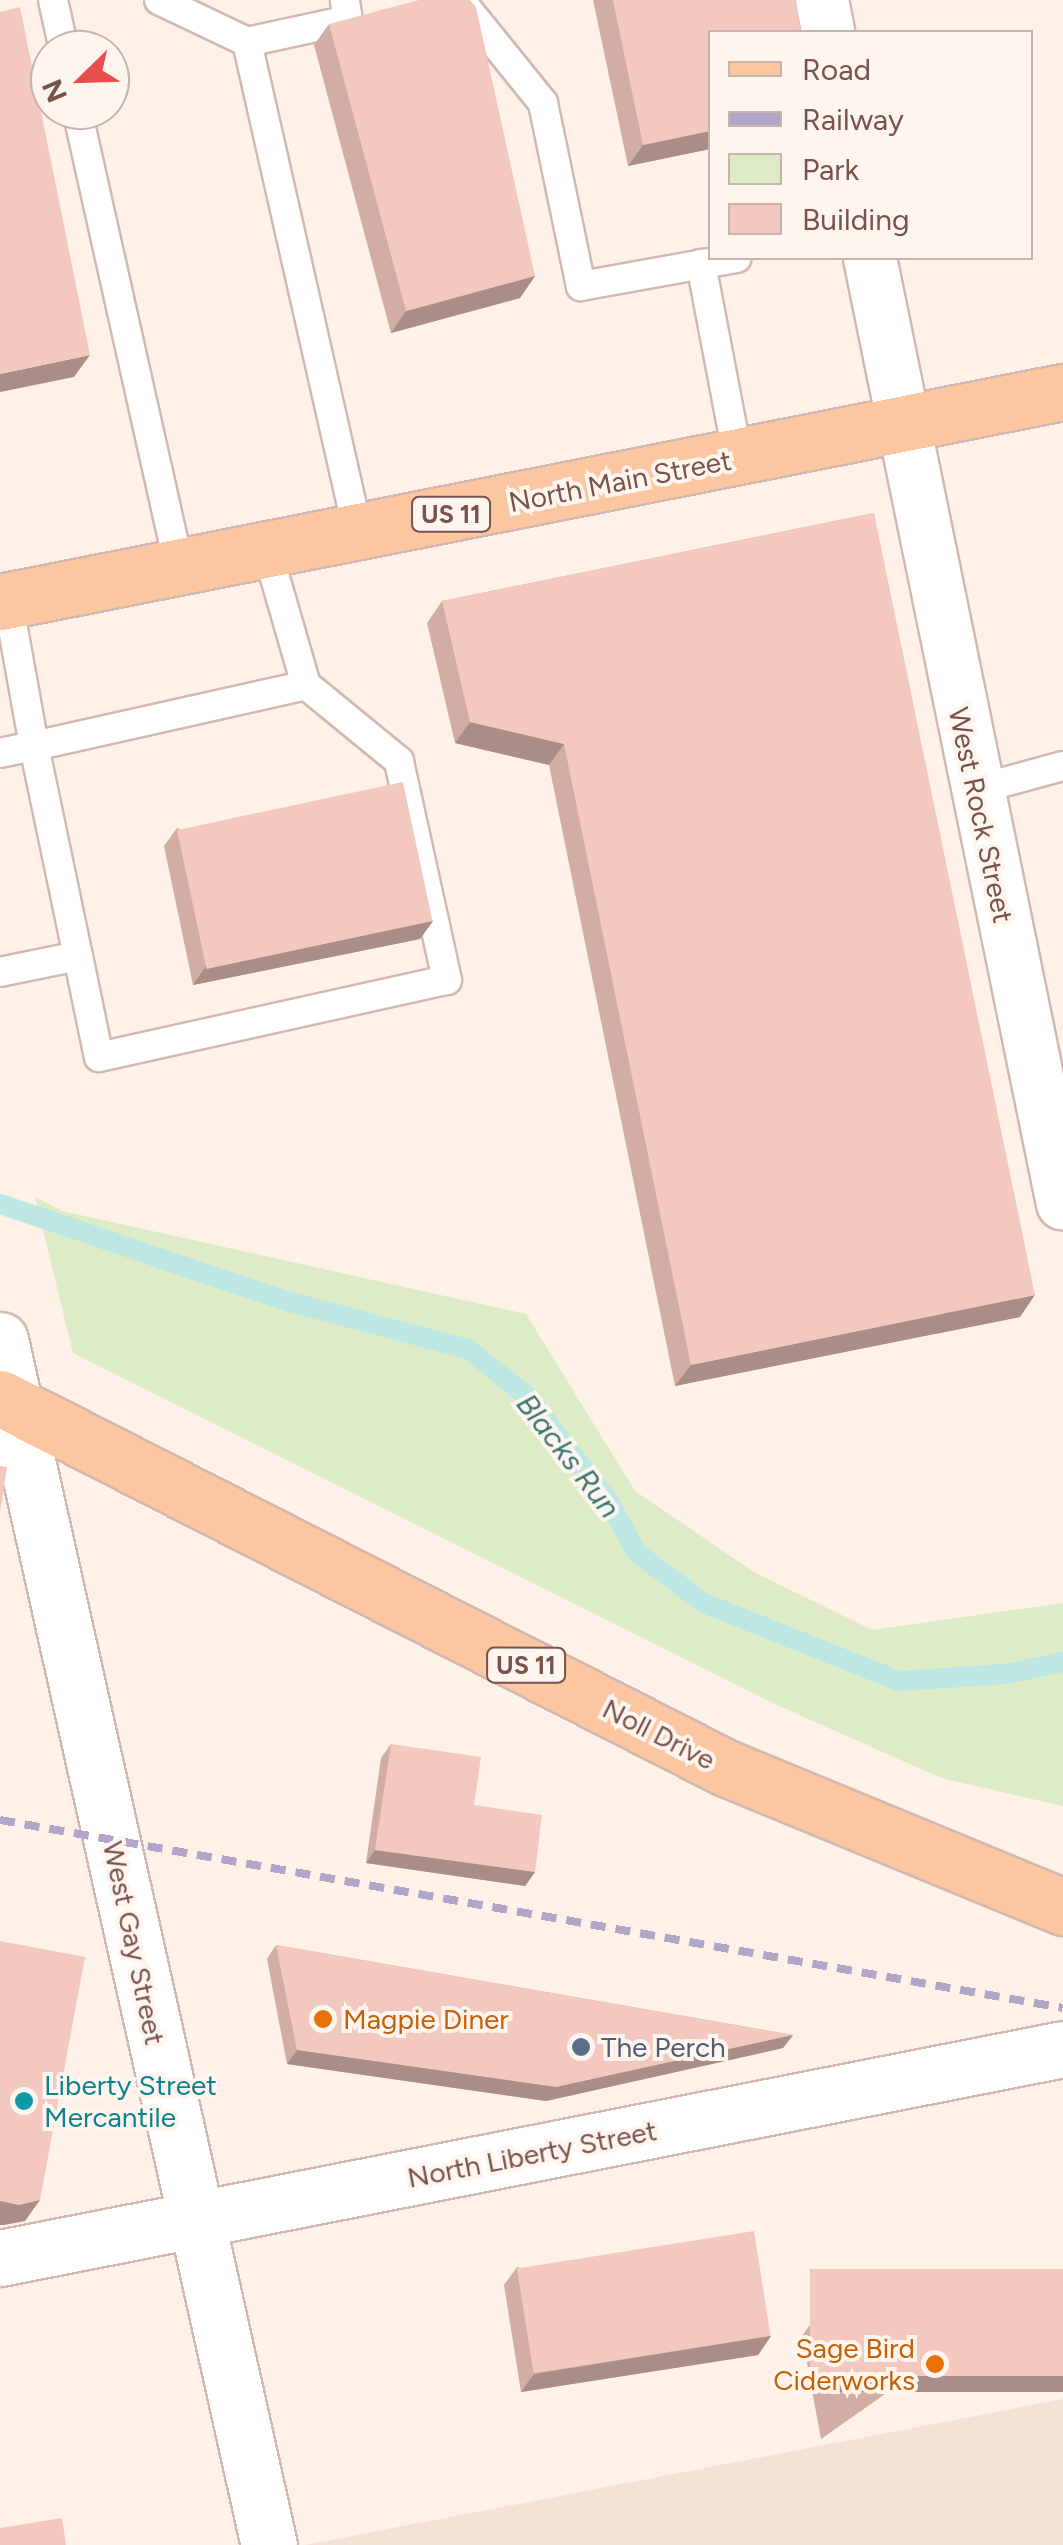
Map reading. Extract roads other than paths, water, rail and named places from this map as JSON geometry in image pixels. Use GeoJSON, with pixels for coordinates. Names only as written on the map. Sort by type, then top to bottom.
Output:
{"type":"FeatureCollection","features":[{"type":"Feature","properties":{"kind":"main road","name":"North Main Street"},"geometry":{"type":"LineString","coordinates":[[4,602],[1063,392]]}},
{"type":"Feature","properties":{"kind":"main road","name":"Noll Drive"},"geometry":{"type":"LineString","coordinates":[[9,1402],[726,1768],[1063,1907]]}},
{"type":"Feature","properties":{"kind":"street"},"geometry":{"type":"LineString","coordinates":[[822,0],[828,30]]}},
{"type":"Feature","properties":{"kind":"street","name":"West Rock Street"},"geometry":{"type":"LineString","coordinates":[[870,260],[1063,1204]]}},
{"type":"Feature","properties":{"kind":"street","name":"West Gay Street"},"geometry":{"type":"LineString","coordinates":[[0,1340],[9,1402],[269,2545]]}},
{"type":"Feature","properties":{"kind":"street","name":"North Liberty Street"},"geometry":{"type":"LineString","coordinates":[[0,2258],[196,2223],[1063,2049]]}},
{"type":"Feature","properties":{"kind":"lane"},"geometry":{"type":"LineString","coordinates":[[52,0],[59,30]]}},
{"type":"Feature","properties":{"kind":"lane"},"geometry":{"type":"LineString","coordinates":[[160,0],[247,42],[348,20],[344,0]]}},
{"type":"Feature","properties":{"kind":"lane"},"geometry":{"type":"LineString","coordinates":[[460,0],[543,103],[581,286],[724,260]]}},
{"type":"Feature","properties":{"kind":"lane"},"geometry":{"type":"LineString","coordinates":[[247,42],[358,532]]}},
{"type":"Feature","properties":{"kind":"lane"},"geometry":{"type":"LineString","coordinates":[[81,130],[179,568]]}},
{"type":"Feature","properties":{"kind":"lane"},"geometry":{"type":"LineString","coordinates":[[701,264],[738,458]]}},
{"type":"Feature","properties":{"kind":"lane"},"geometry":{"type":"LineString","coordinates":[[4,602],[100,1057],[447,980],[398,761],[306,685],[267,550]]}},
{"type":"Feature","properties":{"kind":"lane"},"geometry":{"type":"LineString","coordinates":[[0,753],[306,685]]}},
{"type":"Feature","properties":{"kind":"lane"},"geometry":{"type":"LineString","coordinates":[[976,790],[1063,766]]}},
{"type":"Feature","properties":{"kind":"lane"},"geometry":{"type":"LineString","coordinates":[[0,972],[78,956]]}},
{"type":"Feature","properties":{"kind":"waterway","name":"Blacks Run"},"geometry":{"type":"LineString","coordinates":[[0,1204],[287,1301],[468,1349],[529,1398],[609,1502],[637,1553],[704,1603],[899,1681],[1006,1674],[1063,1662]]}},
{"type":"Feature","properties":{"kind":"railway"},"geometry":{"type":"LineString","coordinates":[[0,1820],[1063,2008]]}},
{"type":"Feature","properties":{"kind":"place","name":"Magpie Diner"},"geometry":{"type":"Point","coordinates":[323,2019]}},
{"type":"Feature","properties":{"kind":"place","name":"The Perch"},"geometry":{"type":"Point","coordinates":[581,2047]}},
{"type":"Feature","properties":{"kind":"place","name":"Liberty Street Mercantile"},"geometry":{"type":"Point","coordinates":[24,2101]}},
{"type":"Feature","properties":{"kind":"place","name":"Sage Bird Ciderworks"},"geometry":{"type":"Point","coordinates":[935,2364]}}]}
